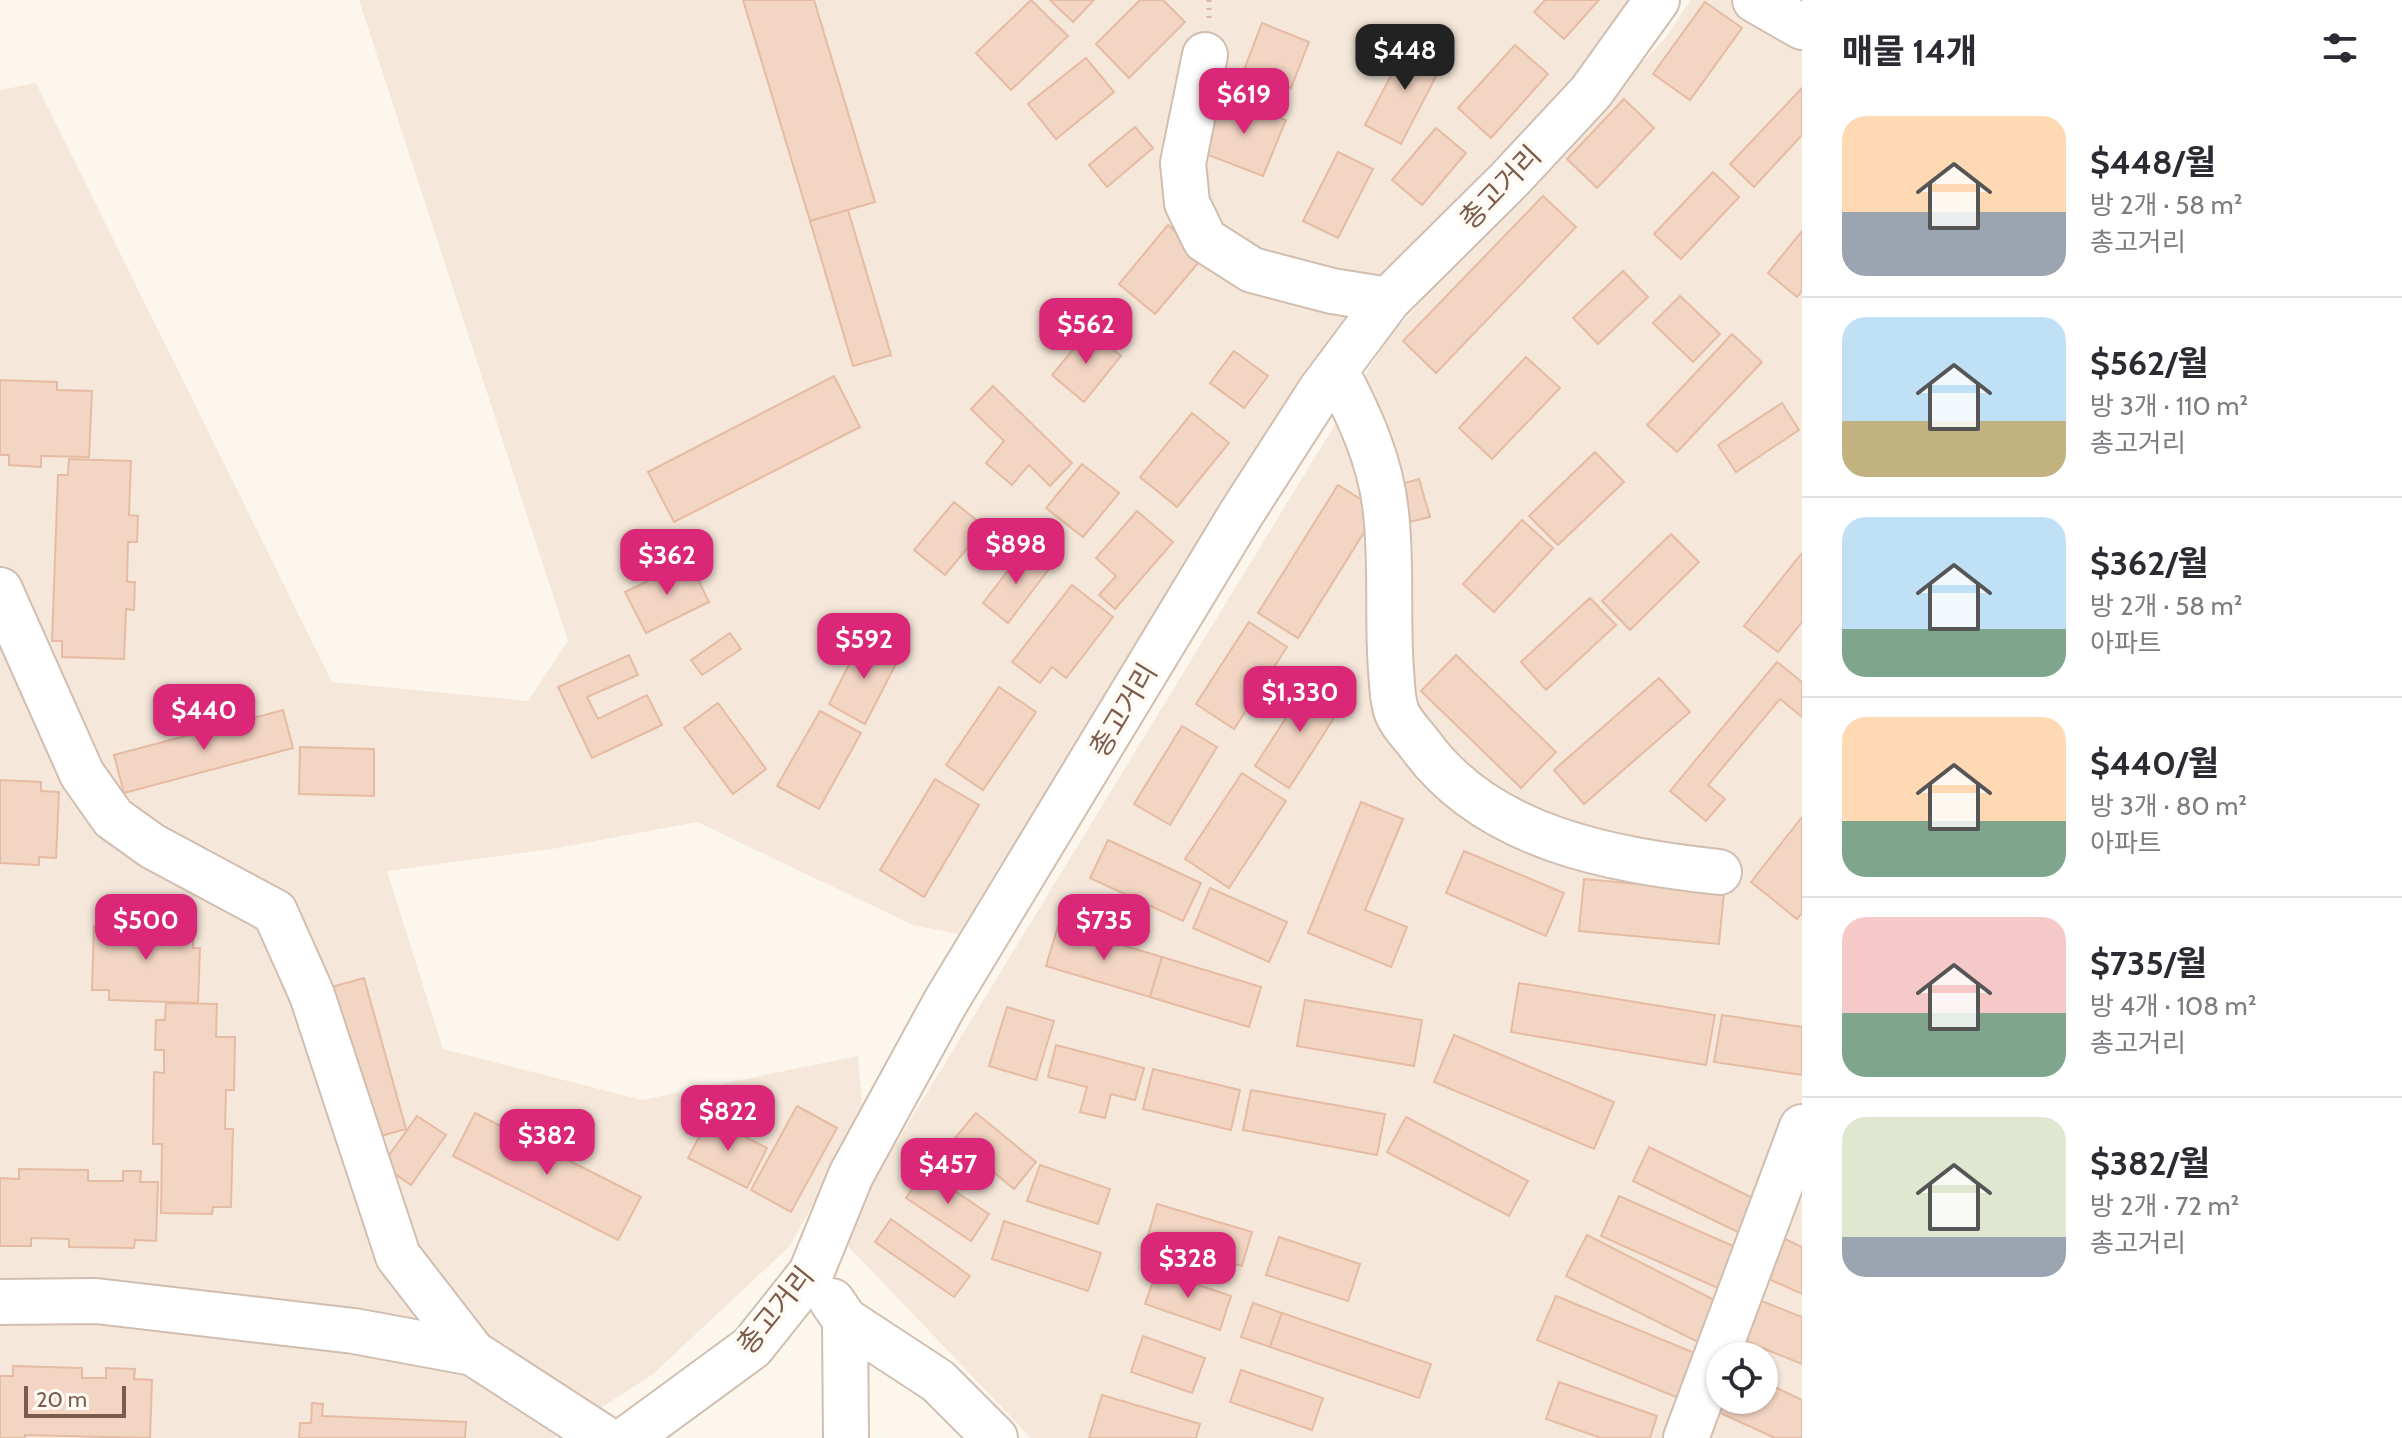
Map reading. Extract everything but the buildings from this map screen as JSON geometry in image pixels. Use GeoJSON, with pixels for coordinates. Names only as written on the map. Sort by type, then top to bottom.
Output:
{"type":"FeatureCollection","features":[{"type":"Feature","properties":{"kind":"street","name":"총고거리"},"geometry":{"type":"LineString","coordinates":[[628,1438],[752,1347],[811,1273],[851,1175],[945,1003],[1241,514],[1320,391],[1388,300],[1509,180],[1591,92],[1657,0]]}},
{"type":"Feature","properties":{"kind":"street"},"geometry":{"type":"LineString","coordinates":[[1755,0],[1802,27]]}},
{"type":"Feature","properties":{"kind":"street"},"geometry":{"type":"LineString","coordinates":[[1205,55],[1183,163],[1187,203],[1205,240],[1252,270],[1332,291],[1388,300]]}},
{"type":"Feature","properties":{"kind":"street"},"geometry":{"type":"LineString","coordinates":[[1336,371],[1361,419],[1376,462],[1386,512],[1388,630],[1395,710],[1437,767],[1495,813],[1545,837],[1646,864],[1719,872]]}},
{"type":"Feature","properties":{"kind":"street"},"geometry":{"type":"LineString","coordinates":[[0,590],[82,774],[113,818],[152,846],[275,912],[312,995],[398,1256],[473,1353],[604,1438]]}},
{"type":"Feature","properties":{"kind":"street"},"geometry":{"type":"LineString","coordinates":[[1686,1438],[1802,1127]]}},
{"type":"Feature","properties":{"kind":"street"},"geometry":{"type":"LineString","coordinates":[[811,1273],[845,1320],[938,1381],[995,1438]]}},
{"type":"Feature","properties":{"kind":"street"},"geometry":{"type":"LineString","coordinates":[[0,1302],[96,1301],[354,1331],[473,1353]]}},
{"type":"Feature","properties":{"kind":"street"},"geometry":{"type":"LineString","coordinates":[[845,1320],[846,1438]]}},
{"type":"Feature","properties":{"kind":"shaded area"},"geometry":{"type":"Polygon","coordinates":[[[359,0],[1636,0],[1623,27],[1328,348],[1216,513],[958,934],[913,925],[697,822],[552,849],[387,871],[443,1049],[642,1100],[858,1056],[863,1114],[790,1246],[652,1375],[554,1438],[0,1438],[0,90],[36,83],[332,682],[528,701],[568,641],[359,0]]]}},
{"type":"Feature","properties":{"kind":"shaded area"},"geometry":{"type":"Polygon","coordinates":[[[1690,0],[1802,0],[1802,1438],[1031,1438],[848,1246],[851,1217],[1389,336],[1667,36],[1690,0]]]}}]}
